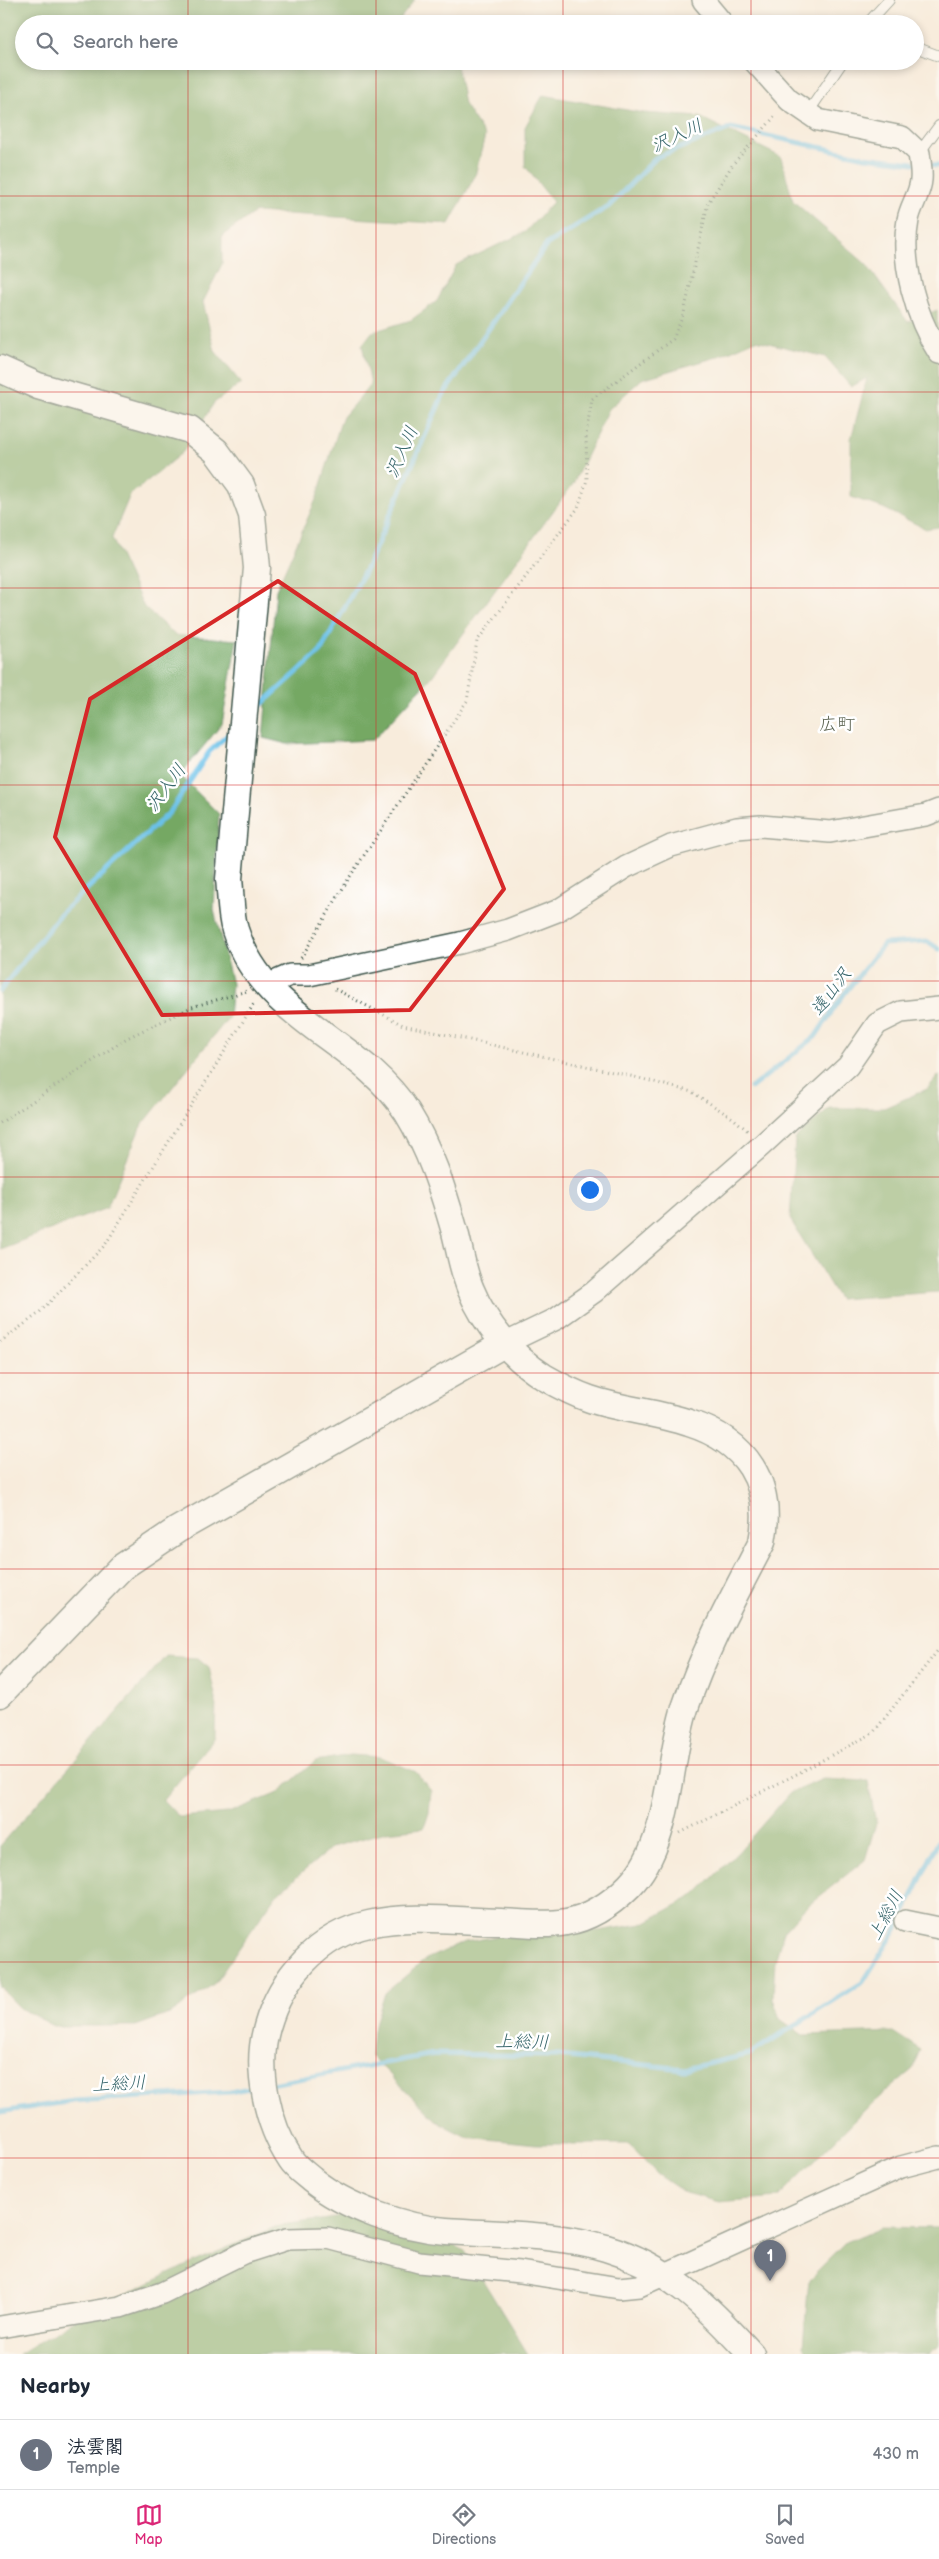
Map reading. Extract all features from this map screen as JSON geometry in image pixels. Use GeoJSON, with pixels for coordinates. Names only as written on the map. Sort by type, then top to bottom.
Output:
{"type":"FeatureCollection","features":[{"type":"Feature","properties":{"kind":"street"},"geometry":{"type":"LineString","coordinates":[[703,0],[716,15]]}},
{"type":"Feature","properties":{"kind":"street"},"geometry":{"type":"LineString","coordinates":[[762,70],[789,100],[818,120],[902,137],[919,153],[922,181],[908,220],[907,245],[911,289],[931,340],[939,353]]}},
{"type":"Feature","properties":{"kind":"street"},"geometry":{"type":"LineString","coordinates":[[0,368],[38,386],[190,430],[216,451],[241,485],[252,515],[257,568],[252,647],[229,879],[235,929],[251,964],[265,986],[316,1030],[372,1070],[406,1111],[432,1159],[470,1288],[480,1310],[504,1344],[543,1376],[590,1399],[689,1422],[717,1435],[736,1448],[757,1475],[765,1499],[766,1523],[762,1542],[701,1663],[684,1712],[655,1845],[640,1874],[626,1889],[595,1913],[566,1922],[414,1920],[369,1924],[328,1940],[296,1968],[273,2005],[262,2045],[266,2093],[279,2140],[294,2164],[326,2192],[397,2221],[444,2231],[569,2239],[608,2248],[668,2275],[721,2322],[751,2354]]}},
{"type":"Feature","properties":{"kind":"street"},"geometry":{"type":"LineString","coordinates":[[265,986],[299,975],[460,943],[508,930],[557,911],[626,867],[672,846],[737,828],[761,826],[830,832],[926,815],[939,810]]}},
{"type":"Feature","properties":{"kind":"street"},"geometry":{"type":"LineString","coordinates":[[0,1694],[122,1567],[177,1530],[504,1344],[556,1319],[594,1292],[848,1066],[876,1024],[901,1012],[939,1008]]}},
{"type":"Feature","properties":{"kind":"street"},"geometry":{"type":"LineString","coordinates":[[906,1921],[939,1928]]}},
{"type":"Feature","properties":{"kind":"street"},"geometry":{"type":"LineString","coordinates":[[0,2327],[120,2306],[137,2301],[162,2293],[243,2254],[287,2239],[328,2238],[419,2262],[520,2272],[619,2288],[639,2286],[668,2275],[728,2245],[901,2167],[939,2157]]}},
{"type":"Feature","properties":{"kind":"lane"},"geometry":{"type":"LineString","coordinates":[[876,15],[889,0]]}},
{"type":"Feature","properties":{"kind":"lane"},"geometry":{"type":"LineString","coordinates":[[924,50],[939,56]]}},
{"type":"Feature","properties":{"kind":"lane"},"geometry":{"type":"LineString","coordinates":[[807,114],[837,70]]}},
{"type":"Feature","properties":{"kind":"lane"},"geometry":{"type":"LineString","coordinates":[[919,153],[939,126]]}},
{"type":"Feature","properties":{"kind":"path"},"geometry":{"type":"LineString","coordinates":[[762,1144],[734,1119],[692,1092],[635,1077],[403,1025],[299,975],[349,878],[467,701],[476,641],[578,508],[587,480],[586,435],[592,399],[673,339],[684,313],[708,203],[733,164],[789,100]]}},
{"type":"Feature","properties":{"kind":"path"},"geometry":{"type":"LineString","coordinates":[[0,1123],[127,1038],[192,1006],[265,986]]}},
{"type":"Feature","properties":{"kind":"path"},"geometry":{"type":"LineString","coordinates":[[0,1342],[38,1314],[104,1245],[265,986]]}},
{"type":"Feature","properties":{"kind":"path"},"geometry":{"type":"LineString","coordinates":[[655,1845],[791,1778],[872,1733],[939,1648]]}},
{"type":"Feature","properties":{"kind":"highlighted area"},"geometry":{"type":"Polygon","coordinates":[[[278,581],[415,674],[504,889],[410,1010],[162,1015],[55,837],[90,699],[278,581]]]}},
{"type":"Feature","properties":{"kind":"green space"},"geometry":{"type":"Polygon","coordinates":[[[0,0],[415,0],[403,15],[15,15],[15,70],[458,70],[464,104],[485,136],[475,176],[449,224],[255,212],[222,236],[222,264],[203,302],[215,351],[241,383],[214,403],[183,452],[130,495],[112,538],[144,607],[175,635],[237,640],[222,724],[180,775],[219,814],[214,910],[232,984],[229,1017],[140,1128],[107,1208],[0,1249],[0,0]]]}},
{"type":"Feature","properties":{"kind":"green space"},"geometry":{"type":"Polygon","coordinates":[[[543,95],[644,113],[700,117],[781,157],[793,201],[866,264],[908,322],[937,310],[939,527],[926,529],[883,508],[851,497],[851,439],[867,378],[851,387],[825,357],[756,340],[717,357],[642,379],[609,409],[573,484],[431,678],[373,740],[287,744],[263,738],[276,590],[317,497],[342,418],[371,384],[362,345],[372,332],[411,320],[437,301],[456,265],[525,232],[553,202],[525,166],[525,127],[543,95]]]}},
{"type":"Feature","properties":{"kind":"green space"},"geometry":{"type":"Polygon","coordinates":[[[939,1075],[939,1292],[839,1299],[790,1219],[795,1139],[829,1108],[884,1108],[927,1089],[939,1075]]]}},
{"type":"Feature","properties":{"kind":"green space"},"geometry":{"type":"Polygon","coordinates":[[[166,1656],[198,1658],[209,1667],[216,1699],[215,1738],[163,1800],[179,1817],[228,1813],[278,1793],[315,1761],[351,1755],[381,1757],[416,1772],[431,1791],[429,1813],[424,1828],[386,1832],[332,1847],[276,1895],[215,1983],[172,2013],[136,2026],[54,2026],[20,2008],[0,1988],[0,1846],[166,1656]]]}},
{"type":"Feature","properties":{"kind":"green space"},"geometry":{"type":"Polygon","coordinates":[[[823,1779],[868,1781],[876,1823],[865,1860],[805,1908],[784,1931],[775,1961],[773,1998],[780,2019],[803,2035],[893,2032],[921,2050],[913,2069],[868,2107],[778,2197],[719,2202],[685,2193],[657,2174],[629,2144],[536,2144],[467,2137],[439,2123],[371,2056],[373,2030],[385,1993],[426,1959],[465,1942],[525,1931],[597,1931],[642,1924],[695,1895],[739,1851],[790,1793],[823,1779]]]}},
{"type":"Feature","properties":{"kind":"green space"},"geometry":{"type":"Polygon","coordinates":[[[362,2208],[416,2223],[465,2251],[528,2354],[18,2354],[77,2318],[185,2266],[280,2225],[329,2219],[362,2208]]]}},
{"type":"Feature","properties":{"kind":"green space"},"geometry":{"type":"Polygon","coordinates":[[[881,2227],[939,2228],[939,2348],[930,2354],[810,2354],[803,2346],[809,2279],[846,2242],[881,2227]]]}},
{"type":"Feature","properties":{"kind":"waterway","name":"沢入川"},"geometry":{"type":"LineString","coordinates":[[253,712],[320,652],[367,567],[443,395],[547,244],[609,206],[657,157],[731,128],[865,157],[914,163]]}},
{"type":"Feature","properties":{"kind":"waterway","name":"沢入川"},"geometry":{"type":"LineString","coordinates":[[925,165],[939,166]]}},
{"type":"Feature","properties":{"kind":"waterway","name":"沢入川"},"geometry":{"type":"LineString","coordinates":[[0,991],[61,913],[170,812],[209,752],[233,730]]}},
{"type":"Feature","properties":{"kind":"waterway","name":"遠山沢"},"geometry":{"type":"LineString","coordinates":[[751,1088],[815,1037],[844,994],[884,944],[927,941],[939,949]]}},
{"type":"Feature","properties":{"kind":"waterway","name":"上総川"},"geometry":{"type":"LineString","coordinates":[[271,2084],[434,2054],[559,2056],[685,2069],[750,2054],[863,1982],[896,1930],[939,1840]]}},
{"type":"Feature","properties":{"kind":"waterway","name":"上総川"},"geometry":{"type":"LineString","coordinates":[[0,2112],[74,2101],[230,2092],[258,2086]]}},
{"type":"Feature","properties":{"kind":"place","name":"法雲閣"},"geometry":{"type":"Point","coordinates":[770,2281]}},
{"type":"Feature","properties":{"kind":"district","name":"広町"},"geometry":{"type":"Point","coordinates":[837,724]}}]}
